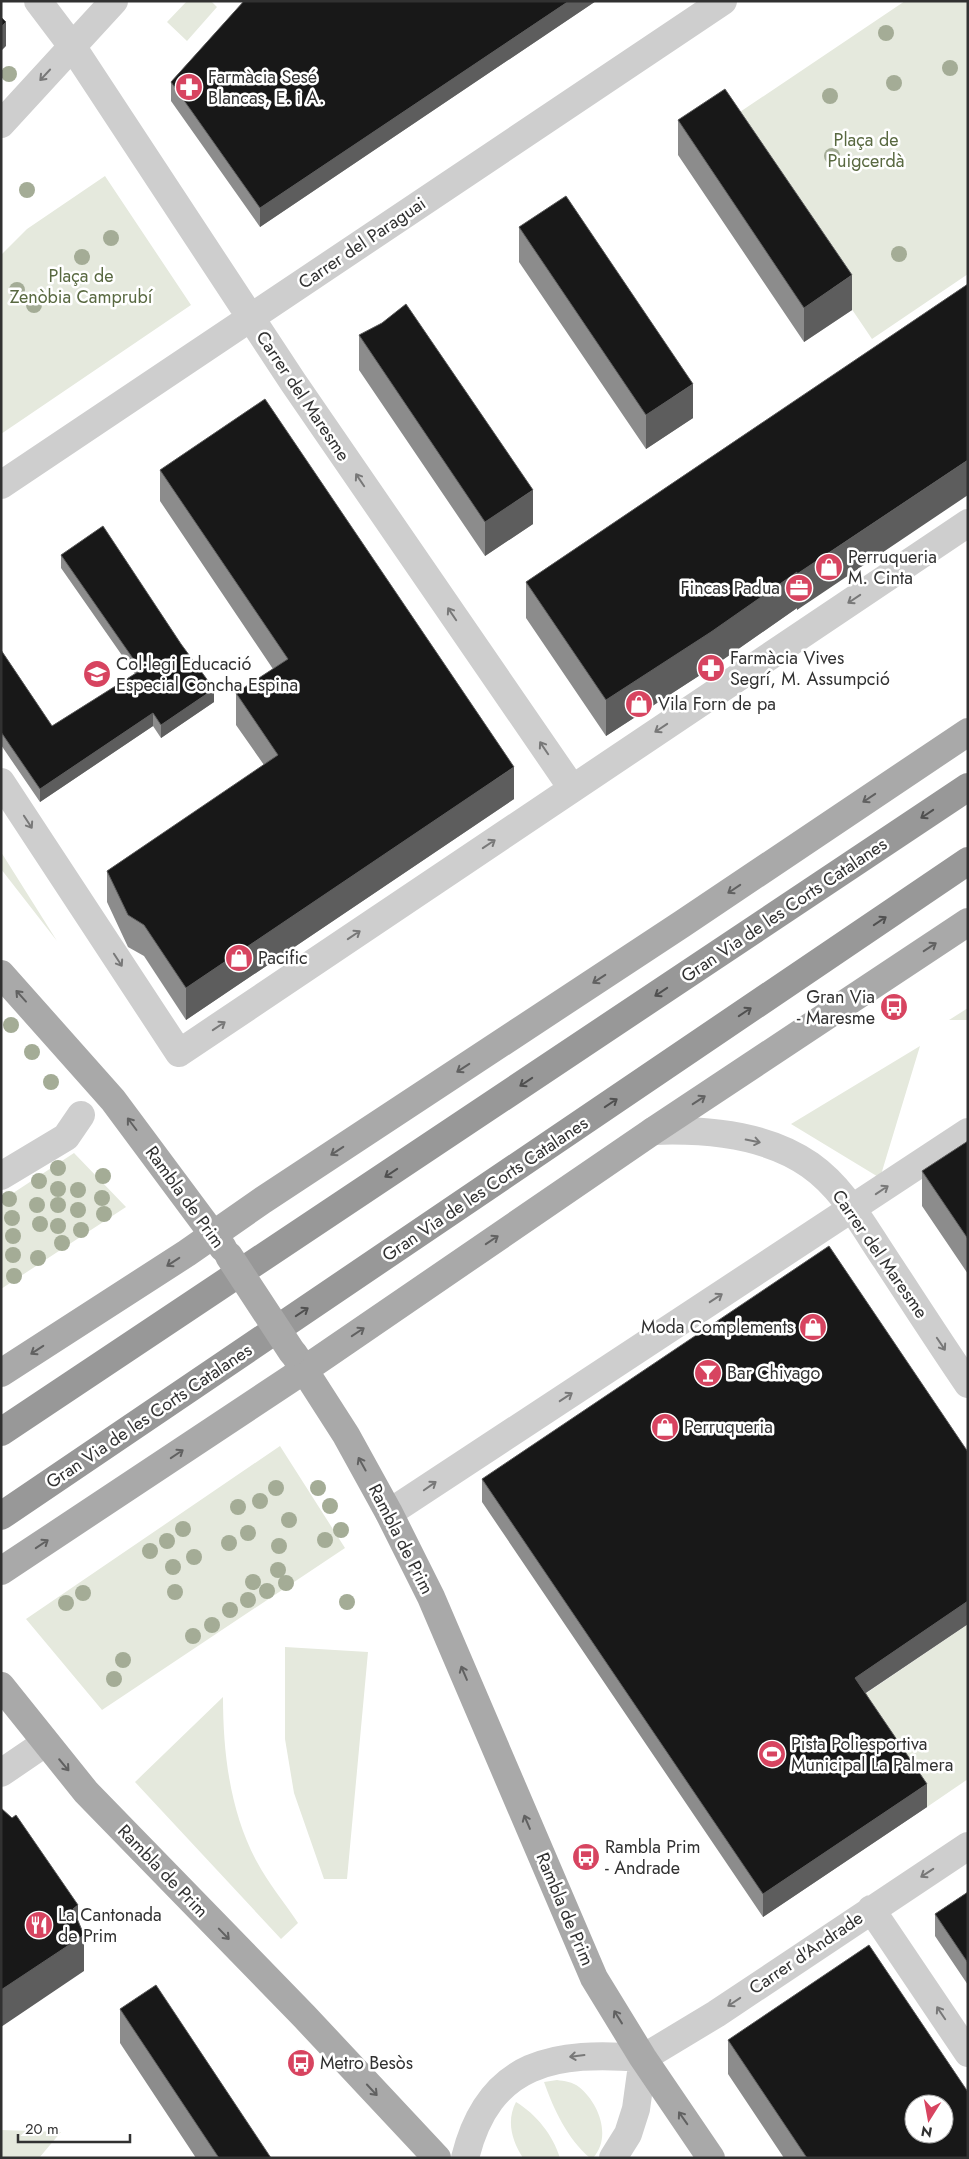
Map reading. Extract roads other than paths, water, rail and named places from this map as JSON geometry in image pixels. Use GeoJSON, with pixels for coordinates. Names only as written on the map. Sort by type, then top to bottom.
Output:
{"type":"FeatureCollection","features":[{"type":"Feature","properties":{"kind":"highway","name":"Gran Via de les Corts Catalanes"},"geometry":{"type":"LineString","coordinates":[[1,1432],[968,787]]}},
{"type":"Feature","properties":{"kind":"highway","name":"Gran Via de les Corts Catalanes"},"geometry":{"type":"LineString","coordinates":[[1,1516],[968,861]]}},
{"type":"Feature","properties":{"kind":"main road"},"geometry":{"type":"LineString","coordinates":[[1,1373],[187,1253],[968,732]]}},
{"type":"Feature","properties":{"kind":"main road"},"geometry":{"type":"LineString","coordinates":[[1,1571],[298,1361],[653,1131],[968,922]]}},
{"type":"Feature","properties":{"kind":"main road","name":"Rambla de Prim"},"geometry":{"type":"LineString","coordinates":[[1,974],[113,1100],[213,1234],[346,1435],[390,1513],[431,1597],[594,1978],[643,2058],[711,2158]]}},
{"type":"Feature","properties":{"kind":"main road","name":"Rambla de Prim"},"geometry":{"type":"LineString","coordinates":[[1,1686],[86,1792],[304,2016],[436,2158]]}},
{"type":"Feature","properties":{"kind":"street","name":"Carrer del Maresme"},"geometry":{"type":"LineString","coordinates":[[38,1],[72,46],[250,318],[572,788]]}},
{"type":"Feature","properties":{"kind":"street"},"geometry":{"type":"LineString","coordinates":[[1,124],[114,1]]}},
{"type":"Feature","properties":{"kind":"street","name":"Carrer del Paraguai"},"geometry":{"type":"LineString","coordinates":[[1,485],[723,1]]}},
{"type":"Feature","properties":{"kind":"street"},"geometry":{"type":"LineString","coordinates":[[1,782],[179,1053],[968,524]]}},
{"type":"Feature","properties":{"kind":"street"},"geometry":{"type":"LineString","coordinates":[[1,1176],[66,1137],[81,1115]]}},
{"type":"Feature","properties":{"kind":"street","name":"Carrer del Maresme"},"geometry":{"type":"LineString","coordinates":[[653,1131],[695,1129],[762,1142],[808,1164],[828,1179],[852,1210],[968,1384]]}},
{"type":"Feature","properties":{"kind":"street"},"geometry":{"type":"LineString","coordinates":[[390,1513],[968,1132]]}},
{"type":"Feature","properties":{"kind":"street"},"geometry":{"type":"LineString","coordinates":[[1,1772],[45,1743]]}},
{"type":"Feature","properties":{"kind":"street","name":"Carrer d'Andrade"},"geometry":{"type":"LineString","coordinates":[[643,2058],[716,2014],[968,1846]]}},
{"type":"Feature","properties":{"kind":"street"},"geometry":{"type":"LineString","coordinates":[[871,1909],[968,2053]]}},
{"type":"Feature","properties":{"kind":"street"},"geometry":{"type":"LineString","coordinates":[[465,2158],[477,2125],[491,2100],[508,2079],[538,2065],[573,2056],[599,2055],[643,2058],[636,2109],[628,2134],[613,2158]]}},
{"type":"Feature","properties":{"kind":"place","name":"Farmàcia Sesé Blancas, E. i A."},"geometry":{"type":"Point","coordinates":[189,87]}},
{"type":"Feature","properties":{"kind":"place","name":"Perruqueria M. Cinta"},"geometry":{"type":"Point","coordinates":[829,567]}},
{"type":"Feature","properties":{"kind":"place","name":"Fincas Padua"},"geometry":{"type":"Point","coordinates":[799,588]}},
{"type":"Feature","properties":{"kind":"place","name":"Farmàcia Vives Segrí, M. Assumpció"},"geometry":{"type":"Point","coordinates":[711,668]}},
{"type":"Feature","properties":{"kind":"place","name":"Col·legi Educació Especial Concha Espina"},"geometry":{"type":"Point","coordinates":[97,674]}},
{"type":"Feature","properties":{"kind":"place","name":"Vila Forn de pa"},"geometry":{"type":"Point","coordinates":[639,704]}},
{"type":"Feature","properties":{"kind":"place","name":"Pacific"},"geometry":{"type":"Point","coordinates":[239,958]}},
{"type":"Feature","properties":{"kind":"place","name":"Gran Via - Maresme"},"geometry":{"type":"Point","coordinates":[894,1007]}},
{"type":"Feature","properties":{"kind":"place","name":"Moda Complements"},"geometry":{"type":"Point","coordinates":[813,1327]}},
{"type":"Feature","properties":{"kind":"place","name":"Bar Chivago"},"geometry":{"type":"Point","coordinates":[708,1373]}},
{"type":"Feature","properties":{"kind":"place","name":"Perruqueria"},"geometry":{"type":"Point","coordinates":[665,1427]}},
{"type":"Feature","properties":{"kind":"place","name":"Pista Poliesportiva Municipal La Palmera"},"geometry":{"type":"Point","coordinates":[772,1754]}},
{"type":"Feature","properties":{"kind":"place","name":"Rambla Prim - Andrade"},"geometry":{"type":"Point","coordinates":[586,1857]}},
{"type":"Feature","properties":{"kind":"place","name":"La Cantonada de Prim"},"geometry":{"type":"Point","coordinates":[39,1925]}},
{"type":"Feature","properties":{"kind":"place","name":"Metro Besòs"},"geometry":{"type":"Point","coordinates":[301,2063]}},
{"type":"Feature","properties":{"kind":"park label","name":"Plaça de Puigcerdà"},"geometry":{"type":"Point","coordinates":[866,150]}},
{"type":"Feature","properties":{"kind":"park label","name":"Plaça de Zenòbia Camprubí"},"geometry":{"type":"Point","coordinates":[81,286]}}]}
